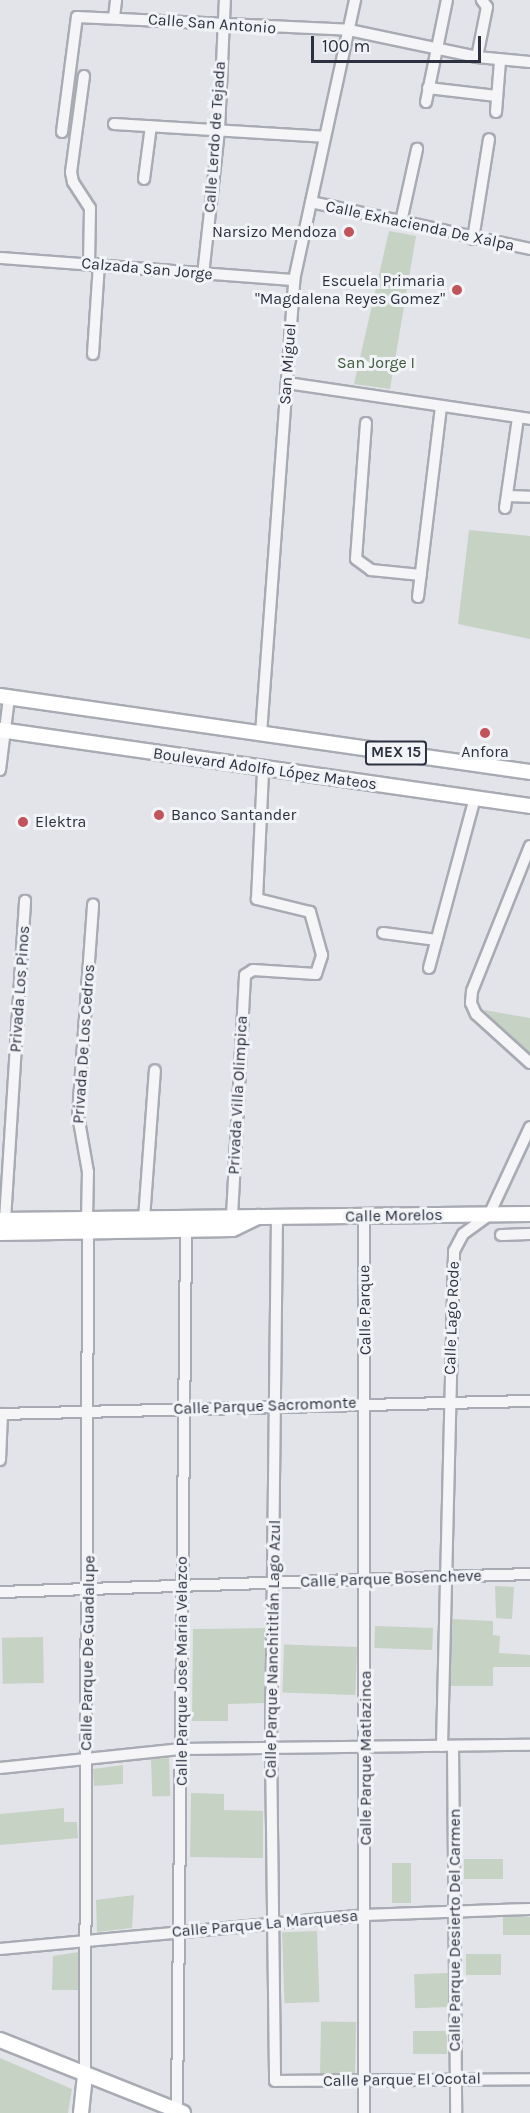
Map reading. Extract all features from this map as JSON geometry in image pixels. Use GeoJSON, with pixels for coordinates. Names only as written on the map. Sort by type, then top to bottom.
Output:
{"type":"FeatureCollection","features":[{"type":"Feature","properties":{"kind":"main road","name":"Boulevard Adolfo López Mateos"},"geometry":{"type":"LineString","coordinates":[[4,697],[530,772]]}},
{"type":"Feature","properties":{"kind":"main road","name":"Boulevard Adolfo López Mateos"},"geometry":{"type":"LineString","coordinates":[[2,730],[263,770],[530,806]]}},
{"type":"Feature","properties":{"kind":"main road","name":"Calle Morelos"},"geometry":{"type":"LineString","coordinates":[[88,1226],[144,1219],[232,1216],[258,1218],[530,1215]]}},
{"type":"Feature","properties":{"kind":"main road","name":"Calle Morelos"},"geometry":{"type":"LineString","coordinates":[[2,1224],[186,1232],[233,1229],[258,1218]]}},
{"type":"Feature","properties":{"kind":"main road"},"geometry":{"type":"LineString","coordinates":[[0,2040],[180,2112]]}},
{"type":"Feature","properties":{"kind":"main road"},"geometry":{"type":"LineString","coordinates":[[81,2113],[85,2074]]}},
{"type":"Feature","properties":{"kind":"street"},"geometry":{"type":"LineString","coordinates":[[114,17],[116,0]]}},
{"type":"Feature","properties":{"kind":"street","name":"Calle Lerdo de Tejada"},"geometry":{"type":"LineString","coordinates":[[203,275],[219,130],[225,0]]}},
{"type":"Feature","properties":{"kind":"street","name":"San Miguel"},"geometry":{"type":"LineString","coordinates":[[261,734],[294,280],[355,0]]}},
{"type":"Feature","properties":{"kind":"street"},"geometry":{"type":"LineString","coordinates":[[426,102],[435,49],[447,0]]}},
{"type":"Feature","properties":{"kind":"street"},"geometry":{"type":"LineString","coordinates":[[477,57],[487,7],[482,0]]}},
{"type":"Feature","properties":{"kind":"street","name":"Calle San Antonio"},"geometry":{"type":"LineString","coordinates":[[62,132],[75,18],[114,17],[222,27],[349,30],[477,57],[500,61],[530,62]]}},
{"type":"Feature","properties":{"kind":"street"},"geometry":{"type":"LineString","coordinates":[[496,112],[500,61]]}},
{"type":"Feature","properties":{"kind":"street"},"geometry":{"type":"LineString","coordinates":[[84,76],[71,172],[90,208],[94,264],[93,354]]}},
{"type":"Feature","properties":{"kind":"street"},"geometry":{"type":"LineString","coordinates":[[428,88],[497,96]]}},
{"type":"Feature","properties":{"kind":"street"},"geometry":{"type":"LineString","coordinates":[[114,124],[324,137]]}},
{"type":"Feature","properties":{"kind":"street"},"geometry":{"type":"LineString","coordinates":[[144,179],[151,126]]}},
{"type":"Feature","properties":{"kind":"street"},"geometry":{"type":"LineString","coordinates":[[473,239],[489,139]]}},
{"type":"Feature","properties":{"kind":"street"},"geometry":{"type":"LineString","coordinates":[[401,222],[417,149]]}},
{"type":"Feature","properties":{"kind":"street","name":"Calle Exhacienda De Xalpa"},"geometry":{"type":"LineString","coordinates":[[311,202],[473,239],[530,249]]}},
{"type":"Feature","properties":{"kind":"street","name":"Calzada San Jorge"},"geometry":{"type":"LineString","coordinates":[[0,258],[94,264],[203,275],[294,280]]}},
{"type":"Feature","properties":{"kind":"street"},"geometry":{"type":"LineString","coordinates":[[287,383],[530,419]]}},
{"type":"Feature","properties":{"kind":"street"},"geometry":{"type":"LineString","coordinates":[[418,597],[441,406]]}},
{"type":"Feature","properties":{"kind":"street"},"geometry":{"type":"LineString","coordinates":[[505,508],[518,418]]}},
{"type":"Feature","properties":{"kind":"street"},"geometry":{"type":"LineString","coordinates":[[366,423],[356,559],[371,570],[421,574]]}},
{"type":"Feature","properties":{"kind":"street"},"geometry":{"type":"LineString","coordinates":[[507,496],[530,497]]}},
{"type":"Feature","properties":{"kind":"street"},"geometry":{"type":"LineString","coordinates":[[0,770],[4,697]]}},
{"type":"Feature","properties":{"kind":"street","name":"Privada Villa Olimpica"},"geometry":{"type":"LineString","coordinates":[[232,1216],[245,975],[254,970],[305,977],[320,972],[321,962],[316,923],[310,912],[257,899],[263,770]]}},
{"type":"Feature","properties":{"kind":"street"},"geometry":{"type":"LineString","coordinates":[[429,968],[475,798]]}},
{"type":"Feature","properties":{"kind":"street"},"geometry":{"type":"LineString","coordinates":[[530,846],[472,991],[471,1003],[476,1014],[530,1063]]}},
{"type":"Feature","properties":{"kind":"street","name":"Privada Los Pinos"},"geometry":{"type":"LineString","coordinates":[[2,1224],[25,902]]}},
{"type":"Feature","properties":{"kind":"street","name":"Privada De Los Cedros"},"geometry":{"type":"LineString","coordinates":[[88,1226],[87,1172],[78,1115],[93,905]]}},
{"type":"Feature","properties":{"kind":"street"},"geometry":{"type":"LineString","coordinates":[[383,933],[436,940]]}},
{"type":"Feature","properties":{"kind":"street"},"geometry":{"type":"LineString","coordinates":[[144,1219],[155,1070]]}},
{"type":"Feature","properties":{"kind":"street"},"geometry":{"type":"LineString","coordinates":[[489,1215],[530,1127]]}},
{"type":"Feature","properties":{"kind":"street","name":"Calle Lago Rode"},"geometry":{"type":"LineString","coordinates":[[449,1402],[454,1251],[463,1234],[489,1215]]}},
{"type":"Feature","properties":{"kind":"street","name":"Calle Parque Nanchititlán Lago Azul"},"geometry":{"type":"LineString","coordinates":[[275,2080],[276,1922],[271,1746],[278,1217]]}},
{"type":"Feature","properties":{"kind":"street","name":"Calle Parque"},"geometry":{"type":"LineString","coordinates":[[364,1217],[367,1403]]}},
{"type":"Feature","properties":{"kind":"street","name":"Calle Parque De Guadalupe"},"geometry":{"type":"LineString","coordinates":[[85,2074],[86,1761],[90,1590],[87,1410],[88,1226]]}},
{"type":"Feature","properties":{"kind":"street","name":"Calle Parque Jose Maria Velazco"},"geometry":{"type":"LineString","coordinates":[[180,2112],[182,1409],[186,1232]]}},
{"type":"Feature","properties":{"kind":"street"},"geometry":{"type":"LineString","coordinates":[[501,1235],[530,1234]]}},
{"type":"Feature","properties":{"kind":"street","name":"Calle Parque Sacromonte"},"geometry":{"type":"LineString","coordinates":[[1,1414],[367,1403],[530,1401]]}},
{"type":"Feature","properties":{"kind":"street","name":"Calle Parque Desierto Del Carmen"},"geometry":{"type":"LineString","coordinates":[[449,1402],[445,1577],[448,1746],[457,1910],[456,2113]]}},
{"type":"Feature","properties":{"kind":"street","name":"Calle Parque Matlazinca"},"geometry":{"type":"LineString","coordinates":[[364,2113],[367,1403]]}},
{"type":"Feature","properties":{"kind":"street"},"geometry":{"type":"LineString","coordinates":[[0,1460],[1,1414]]}},
{"type":"Feature","properties":{"kind":"street","name":"Calle Parque Bosencheve"},"geometry":{"type":"LineString","coordinates":[[0,1592],[530,1574]]}},
{"type":"Feature","properties":{"kind":"street"},"geometry":{"type":"LineString","coordinates":[[0,1768],[86,1761],[182,1749],[271,1746],[530,1745]]}},
{"type":"Feature","properties":{"kind":"street","name":"Calle Parque La Marquesa"},"geometry":{"type":"LineString","coordinates":[[0,1949],[364,1915],[530,1909]]}},
{"type":"Feature","properties":{"kind":"street","name":"Calle Parque El Ocotal"},"geometry":{"type":"LineString","coordinates":[[275,2080],[530,2079]]}},
{"type":"Feature","properties":{"kind":"green space","name":"San Jorge I"},"geometry":{"type":"Polygon","coordinates":[[[389,231],[416,236],[390,389],[354,384],[389,231]]]}},
{"type":"Feature","properties":{"kind":"green space"},"geometry":{"type":"Polygon","coordinates":[[[469,530],[530,536],[530,639],[458,624],[469,530]]]}},
{"type":"Feature","properties":{"kind":"green space"},"geometry":{"type":"Polygon","coordinates":[[[484,1010],[530,1018],[530,1054],[509,1036],[484,1010]]]}},
{"type":"Feature","properties":{"kind":"green space"},"geometry":{"type":"Polygon","coordinates":[[[495,1586],[514,1587],[512,1619],[496,1618],[495,1586]]]}},
{"type":"Feature","properties":{"kind":"green space"},"geometry":{"type":"Polygon","coordinates":[[[452,1619],[493,1621],[493,1635],[500,1636],[499,1653],[530,1655],[530,1667],[493,1667],[493,1686],[450,1686],[452,1619]]]}},
{"type":"Feature","properties":{"kind":"green space"},"geometry":{"type":"Polygon","coordinates":[[[375,1626],[433,1628],[432,1650],[374,1648],[375,1626]]]}},
{"type":"Feature","properties":{"kind":"green space"},"geometry":{"type":"Polygon","coordinates":[[[266,1628],[265,1703],[228,1704],[228,1721],[192,1721],[193,1629],[266,1628]]]}},
{"type":"Feature","properties":{"kind":"green space"},"geometry":{"type":"Polygon","coordinates":[[[43,1637],[44,1683],[3,1684],[2,1638],[43,1637]]]}},
{"type":"Feature","properties":{"kind":"green space"},"geometry":{"type":"Polygon","coordinates":[[[284,1644],[357,1647],[355,1695],[282,1692],[284,1644]]]}},
{"type":"Feature","properties":{"kind":"green space"},"geometry":{"type":"Polygon","coordinates":[[[169,1758],[170,1796],[152,1797],[151,1759],[169,1758]]]}},
{"type":"Feature","properties":{"kind":"green space"},"geometry":{"type":"Polygon","coordinates":[[[123,1765],[123,1784],[94,1786],[93,1769],[123,1765]]]}},
{"type":"Feature","properties":{"kind":"green space"},"geometry":{"type":"Polygon","coordinates":[[[191,1793],[224,1794],[224,1810],[263,1811],[263,1858],[190,1857],[191,1793]]]}},
{"type":"Feature","properties":{"kind":"green space"},"geometry":{"type":"Polygon","coordinates":[[[64,1808],[64,1822],[77,1822],[78,1838],[0,1845],[0,1814],[64,1808]]]}},
{"type":"Feature","properties":{"kind":"green space"},"geometry":{"type":"Polygon","coordinates":[[[464,1859],[503,1859],[503,1879],[464,1879],[464,1859]]]}},
{"type":"Feature","properties":{"kind":"green space"},"geometry":{"type":"Polygon","coordinates":[[[392,1863],[411,1863],[411,1903],[392,1903],[392,1863]]]}},
{"type":"Feature","properties":{"kind":"green space"},"geometry":{"type":"Polygon","coordinates":[[[134,1895],[132,1928],[97,1932],[96,1900],[134,1895]]]}},
{"type":"Feature","properties":{"kind":"green space"},"geometry":{"type":"Polygon","coordinates":[[[503,1917],[530,1917],[530,1935],[503,1935],[503,1917]]]}},
{"type":"Feature","properties":{"kind":"green space"},"geometry":{"type":"Polygon","coordinates":[[[317,1931],[319,2002],[284,2003],[282,1932],[317,1931]]]}},
{"type":"Feature","properties":{"kind":"green space"},"geometry":{"type":"Polygon","coordinates":[[[79,1952],[78,1990],[52,1990],[53,1956],[79,1952]]]}},
{"type":"Feature","properties":{"kind":"green space"},"geometry":{"type":"Polygon","coordinates":[[[466,1954],[501,1954],[501,1975],[466,1975],[466,1954]]]}},
{"type":"Feature","properties":{"kind":"green space"},"geometry":{"type":"Polygon","coordinates":[[[448,1973],[449,2007],[415,2008],[414,1974],[448,1973]]]}},
{"type":"Feature","properties":{"kind":"green space"},"geometry":{"type":"Polygon","coordinates":[[[321,2021],[356,2022],[355,2076],[320,2075],[321,2021]]]}},
{"type":"Feature","properties":{"kind":"green space"},"geometry":{"type":"Polygon","coordinates":[[[413,2031],[447,2031],[447,2054],[413,2054],[413,2031]]]}},
{"type":"Feature","properties":{"kind":"green space"},"geometry":{"type":"Polygon","coordinates":[[[0,2058],[72,2089],[68,2113],[0,2113],[0,2058]]]}},
{"type":"Feature","properties":{"kind":"place","name":"Narsizo Mendoza"},"geometry":{"type":"Point","coordinates":[349,232]}},
{"type":"Feature","properties":{"kind":"place","name":"Escuela Primaria \"Magdalena Reyes Gomez\""},"geometry":{"type":"Point","coordinates":[457,290]}},
{"type":"Feature","properties":{"kind":"place","name":"Anfora"},"geometry":{"type":"Point","coordinates":[485,733]}},
{"type":"Feature","properties":{"kind":"place","name":"Banco Santander"},"geometry":{"type":"Point","coordinates":[159,815]}},
{"type":"Feature","properties":{"kind":"place","name":"Elektra"},"geometry":{"type":"Point","coordinates":[23,822]}}]}
